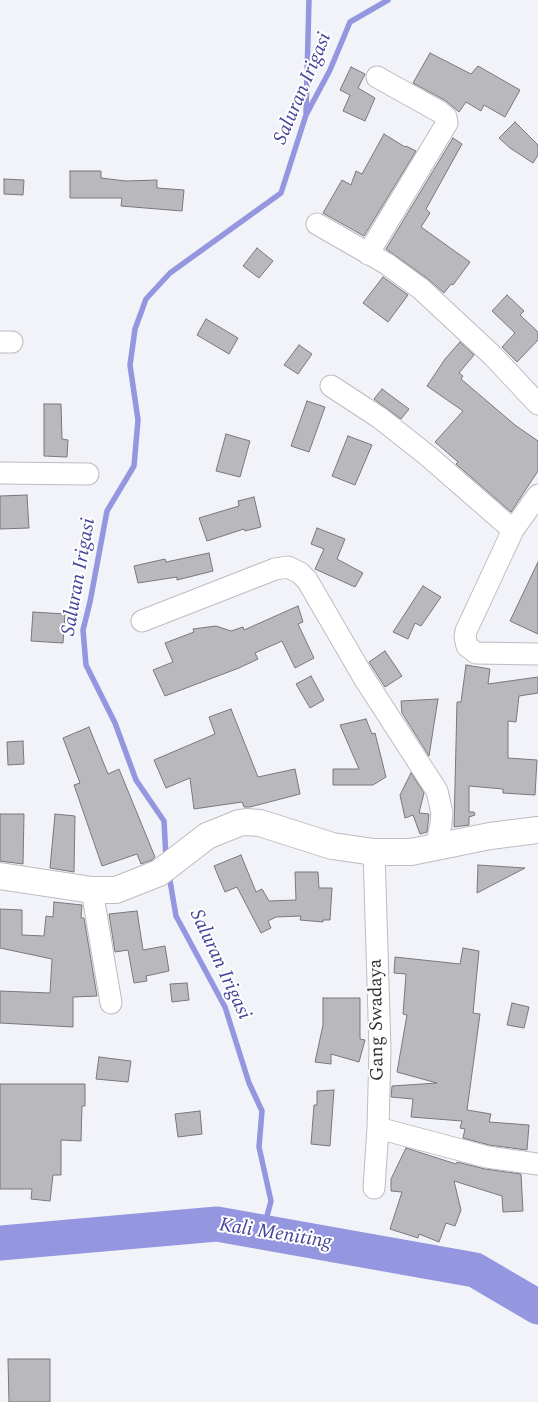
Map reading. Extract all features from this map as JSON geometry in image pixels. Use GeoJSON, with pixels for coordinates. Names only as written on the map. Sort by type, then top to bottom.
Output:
{"type":"FeatureCollection","features":[{"type":"Feature","properties":{"kind":"street"},"geometry":{"type":"LineString","coordinates":[[368,254],[447,123],[446,117],[440,112],[377,77]]}},
{"type":"Feature","properties":{"kind":"street"},"geometry":{"type":"LineString","coordinates":[[317,224],[404,276],[437,302],[493,356],[538,404]]}},
{"type":"Feature","properties":{"kind":"street"},"geometry":{"type":"LineString","coordinates":[[331,386],[380,418],[428,456],[513,530]]}},
{"type":"Feature","properties":{"kind":"street"},"geometry":{"type":"LineString","coordinates":[[0,473],[88,474]]}},
{"type":"Feature","properties":{"kind":"street"},"geometry":{"type":"LineString","coordinates":[[538,495],[513,530],[466,631],[465,640],[469,648],[479,654],[538,654]]}},
{"type":"Feature","properties":{"kind":"street"},"geometry":{"type":"LineString","coordinates":[[142,621],[275,569],[288,568],[300,573],[307,580],[364,678],[437,791],[442,813],[442,824],[436,847]]}},
{"type":"Feature","properties":{"kind":"street"},"geometry":{"type":"LineString","coordinates":[[0,876],[92,890],[116,890],[159,873],[207,836],[239,823],[253,822],[332,846],[374,852],[411,852],[506,834],[538,830]]}},
{"type":"Feature","properties":{"kind":"street","name":"Gang Swadaya"},"geometry":{"type":"LineString","coordinates":[[374,852],[380,1049],[374,1188]]}},
{"type":"Feature","properties":{"kind":"street"},"geometry":{"type":"LineString","coordinates":[[92,890],[111,1003]]}},
{"type":"Feature","properties":{"kind":"street"},"geometry":{"type":"LineString","coordinates":[[378,1128],[487,1157],[538,1164]]}},
{"type":"Feature","properties":{"kind":"building"},"geometry":{"type":"Polygon","coordinates":[[[430,53],[471,74],[478,66],[520,90],[505,117],[484,105],[481,111],[466,102],[459,112],[446,101],[413,83],[430,53]]]}},
{"type":"Feature","properties":{"kind":"building"},"geometry":{"type":"Polygon","coordinates":[[[351,67],[365,74],[358,88],[375,98],[365,121],[343,111],[350,95],[340,90],[351,67]]]}},
{"type":"Feature","properties":{"kind":"building"},"geometry":{"type":"Polygon","coordinates":[[[515,122],[538,145],[538,155],[533,163],[510,148],[499,138],[515,122]]]}},
{"type":"Feature","properties":{"kind":"building"},"geometry":{"type":"Polygon","coordinates":[[[384,134],[405,147],[416,151],[364,236],[323,213],[342,180],[351,185],[356,171],[362,174],[384,134]]]}},
{"type":"Feature","properties":{"kind":"building"},"geometry":{"type":"Polygon","coordinates":[[[453,138],[462,144],[426,209],[430,213],[421,227],[470,262],[453,285],[451,284],[444,293],[386,249],[453,138]]]}},
{"type":"Feature","properties":{"kind":"building"},"geometry":{"type":"Polygon","coordinates":[[[70,171],[101,171],[101,178],[126,181],[157,180],[157,188],[184,190],[182,211],[121,206],[122,198],[70,198],[70,171]]]}},
{"type":"Feature","properties":{"kind":"building"},"geometry":{"type":"Polygon","coordinates":[[[4,179],[24,180],[23,195],[4,194],[4,179]]]}},
{"type":"Feature","properties":{"kind":"building"},"geometry":{"type":"Polygon","coordinates":[[[257,248],[273,261],[259,278],[243,266],[257,248]]]}},
{"type":"Feature","properties":{"kind":"building"},"geometry":{"type":"Polygon","coordinates":[[[383,277],[408,295],[388,322],[363,303],[383,277]]]}},
{"type":"Feature","properties":{"kind":"building"},"geometry":{"type":"Polygon","coordinates":[[[507,295],[524,311],[520,315],[538,332],[538,340],[517,362],[502,347],[515,333],[492,311],[507,295]]]}},
{"type":"Feature","properties":{"kind":"building"},"geometry":{"type":"Polygon","coordinates":[[[206,319],[238,338],[229,354],[197,335],[206,319]]]}},
{"type":"Feature","properties":{"kind":"building"},"geometry":{"type":"Polygon","coordinates":[[[460,342],[474,355],[459,373],[463,376],[461,379],[515,425],[538,441],[538,471],[511,512],[456,464],[458,462],[435,442],[463,411],[427,386],[445,359],[460,342]]]}},
{"type":"Feature","properties":{"kind":"building"},"geometry":{"type":"Polygon","coordinates":[[[299,345],[312,354],[298,374],[284,365],[299,345]]]}},
{"type":"Feature","properties":{"kind":"building"},"geometry":{"type":"Polygon","coordinates":[[[382,389],[409,409],[401,419],[374,399],[382,389]]]}},
{"type":"Feature","properties":{"kind":"building"},"geometry":{"type":"Polygon","coordinates":[[[307,401],[325,407],[309,452],[291,446],[307,401]]]}},
{"type":"Feature","properties":{"kind":"building"},"geometry":{"type":"Polygon","coordinates":[[[44,404],[61,404],[62,439],[68,440],[67,457],[44,456],[44,404]]]}},
{"type":"Feature","properties":{"kind":"building"},"geometry":{"type":"Polygon","coordinates":[[[226,434],[250,441],[240,477],[216,471],[226,434]]]}},
{"type":"Feature","properties":{"kind":"building"},"geometry":{"type":"Polygon","coordinates":[[[348,436],[372,445],[355,485],[332,476],[348,436]]]}},
{"type":"Feature","properties":{"kind":"building"},"geometry":{"type":"Polygon","coordinates":[[[27,495],[29,528],[0,529],[0,496],[27,495]]]}},
{"type":"Feature","properties":{"kind":"building"},"geometry":{"type":"Polygon","coordinates":[[[254,497],[261,527],[245,531],[244,529],[207,541],[199,518],[239,506],[238,501],[254,497]]]}},
{"type":"Feature","properties":{"kind":"building"},"geometry":{"type":"Polygon","coordinates":[[[317,528],[345,539],[337,559],[363,573],[355,587],[315,569],[324,549],[311,544],[317,528]]]}},
{"type":"Feature","properties":{"kind":"building"},"geometry":{"type":"Polygon","coordinates":[[[209,553],[213,571],[177,580],[177,577],[138,583],[134,566],[165,559],[166,562],[209,553]]]}},
{"type":"Feature","properties":{"kind":"building"},"geometry":{"type":"Polygon","coordinates":[[[538,562],[538,634],[510,621],[538,562]]]}},
{"type":"Feature","properties":{"kind":"building"},"geometry":{"type":"Polygon","coordinates":[[[423,586],[441,597],[421,626],[415,623],[408,639],[393,632],[423,586]]]}},
{"type":"Feature","properties":{"kind":"building"},"geometry":{"type":"Polygon","coordinates":[[[298,606],[303,622],[298,624],[314,658],[295,668],[282,641],[255,653],[258,659],[239,668],[165,696],[153,670],[173,662],[165,643],[194,632],[193,629],[216,626],[231,631],[243,627],[244,630],[298,606]]]}},
{"type":"Feature","properties":{"kind":"building"},"geometry":{"type":"Polygon","coordinates":[[[33,612],[65,614],[63,643],[31,641],[33,612]]]}},
{"type":"Feature","properties":{"kind":"building"},"geometry":{"type":"Polygon","coordinates":[[[385,651],[402,676],[385,687],[369,662],[385,651]]]}},
{"type":"Feature","properties":{"kind":"building"},"geometry":{"type":"Polygon","coordinates":[[[466,665],[490,669],[488,684],[538,677],[538,693],[519,696],[516,722],[508,721],[508,758],[537,760],[535,795],[503,793],[503,789],[469,786],[469,812],[474,812],[475,815],[469,817],[469,825],[454,827],[457,702],[461,702],[466,665]]]}},
{"type":"Feature","properties":{"kind":"building"},"geometry":{"type":"Polygon","coordinates":[[[311,676],[324,700],[310,708],[296,684],[311,676]]]}},
{"type":"Feature","properties":{"kind":"building"},"geometry":{"type":"Polygon","coordinates":[[[438,699],[429,756],[402,713],[401,701],[438,699]]]}},
{"type":"Feature","properties":{"kind":"building"},"geometry":{"type":"Polygon","coordinates":[[[231,709],[258,777],[295,769],[300,794],[250,807],[244,807],[242,802],[194,809],[190,778],[166,788],[154,760],[215,734],[209,717],[231,709]]]}},
{"type":"Feature","properties":{"kind":"building"},"geometry":{"type":"Polygon","coordinates":[[[366,719],[372,734],[375,733],[386,777],[373,785],[333,785],[333,769],[359,769],[340,725],[366,719]]]}},
{"type":"Feature","properties":{"kind":"building"},"geometry":{"type":"Polygon","coordinates":[[[89,727],[108,774],[119,769],[155,857],[152,860],[141,864],[137,854],[102,866],[74,785],[80,783],[63,738],[89,727]]]}},
{"type":"Feature","properties":{"kind":"building"},"geometry":{"type":"Polygon","coordinates":[[[23,741],[24,764],[8,765],[7,742],[23,741]]]}},
{"type":"Feature","properties":{"kind":"building"},"geometry":{"type":"Polygon","coordinates":[[[411,773],[424,793],[419,813],[429,814],[427,832],[420,834],[413,815],[405,818],[400,795],[411,773]]]}},
{"type":"Feature","properties":{"kind":"building"},"geometry":{"type":"Polygon","coordinates":[[[0,814],[24,814],[23,864],[0,861],[0,814]]]}},
{"type":"Feature","properties":{"kind":"building"},"geometry":{"type":"Polygon","coordinates":[[[55,814],[75,816],[74,872],[50,868],[55,814]]]}},
{"type":"Feature","properties":{"kind":"building"},"geometry":{"type":"Polygon","coordinates":[[[241,855],[256,892],[262,889],[269,901],[296,900],[295,872],[318,872],[319,888],[332,888],[330,920],[323,920],[323,922],[300,920],[301,916],[276,917],[268,921],[271,928],[261,933],[237,887],[225,892],[214,866],[241,855]]]}},
{"type":"Feature","properties":{"kind":"building"},"geometry":{"type":"Polygon","coordinates":[[[478,865],[525,868],[477,893],[478,865]]]}},
{"type":"Feature","properties":{"kind":"building"},"geometry":{"type":"Polygon","coordinates":[[[54,902],[82,905],[81,918],[84,918],[97,996],[73,997],[73,1027],[0,1023],[0,991],[50,993],[52,959],[0,948],[0,909],[22,910],[22,935],[44,936],[46,916],[53,917],[54,902]]]}},
{"type":"Feature","properties":{"kind":"building"},"geometry":{"type":"Polygon","coordinates":[[[137,911],[143,950],[165,946],[169,971],[146,976],[147,981],[134,983],[128,950],[115,952],[109,914],[137,911]]]}},
{"type":"Feature","properties":{"kind":"building"},"geometry":{"type":"Polygon","coordinates":[[[463,948],[479,951],[473,1013],[480,1014],[467,1110],[491,1114],[489,1122],[529,1125],[527,1150],[489,1145],[463,1138],[465,1129],[460,1128],[462,1121],[411,1117],[413,1099],[391,1097],[392,1086],[437,1083],[397,1072],[407,1015],[403,1014],[406,974],[394,973],[395,957],[460,964],[463,948]]]}},
{"type":"Feature","properties":{"kind":"building"},"geometry":{"type":"Polygon","coordinates":[[[187,983],[189,1000],[172,1002],[170,984],[187,983]]]}},
{"type":"Feature","properties":{"kind":"building"},"geometry":{"type":"Polygon","coordinates":[[[323,998],[360,998],[360,1039],[365,1040],[359,1062],[331,1054],[331,1064],[315,1062],[323,1025],[323,998]]]}},
{"type":"Feature","properties":{"kind":"building"},"geometry":{"type":"Polygon","coordinates":[[[512,1003],[529,1007],[524,1028],[507,1025],[512,1003]]]}},
{"type":"Feature","properties":{"kind":"building"},"geometry":{"type":"Polygon","coordinates":[[[99,1057],[131,1061],[128,1082],[96,1079],[99,1057]]]}},
{"type":"Feature","properties":{"kind":"building"},"geometry":{"type":"Polygon","coordinates":[[[0,1084],[85,1084],[85,1106],[82,1106],[81,1141],[61,1140],[61,1175],[53,1175],[50,1201],[31,1199],[32,1189],[0,1189],[0,1084]]]}},
{"type":"Feature","properties":{"kind":"building"},"geometry":{"type":"Polygon","coordinates":[[[334,1090],[330,1146],[311,1144],[314,1105],[317,1105],[317,1091],[334,1090]]]}},
{"type":"Feature","properties":{"kind":"building"},"geometry":{"type":"Polygon","coordinates":[[[200,1111],[202,1134],[178,1137],[175,1114],[200,1111]]]}},
{"type":"Feature","properties":{"kind":"building"},"geometry":{"type":"Polygon","coordinates":[[[406,1148],[456,1164],[457,1162],[485,1169],[521,1174],[523,1211],[503,1212],[502,1196],[454,1181],[461,1210],[455,1226],[446,1223],[439,1242],[419,1234],[418,1238],[390,1229],[402,1192],[391,1191],[391,1179],[406,1148]]]}},
{"type":"Feature","properties":{"kind":"building"},"geometry":{"type":"Polygon","coordinates":[[[8,1359],[50,1359],[50,1402],[9,1402],[8,1359]]]}},
{"type":"Feature","properties":{"kind":"waterway"},"geometry":{"type":"LineString","coordinates":[[306,113],[309,0]]}},
{"type":"Feature","properties":{"kind":"waterway","name":"Saluran Irigasi"},"geometry":{"type":"LineString","coordinates":[[166,858],[164,821],[136,780],[115,723],[86,665],[83,630],[107,511],[134,466],[138,420],[130,365],[135,329],[146,299],[170,273],[281,193],[306,115],[330,70],[350,22],[388,0]]}},
{"type":"Feature","properties":{"kind":"waterway","name":"Saluran Irigasi"},"geometry":{"type":"LineString","coordinates":[[169,875],[176,916],[225,1007],[249,1083],[262,1111],[259,1147],[271,1201],[263,1231]]}},
{"type":"Feature","properties":{"kind":"waterway","name":"Kali Meniting"},"geometry":{"type":"LineString","coordinates":[[0,1243],[217,1224],[475,1270],[538,1307]]}}]}
